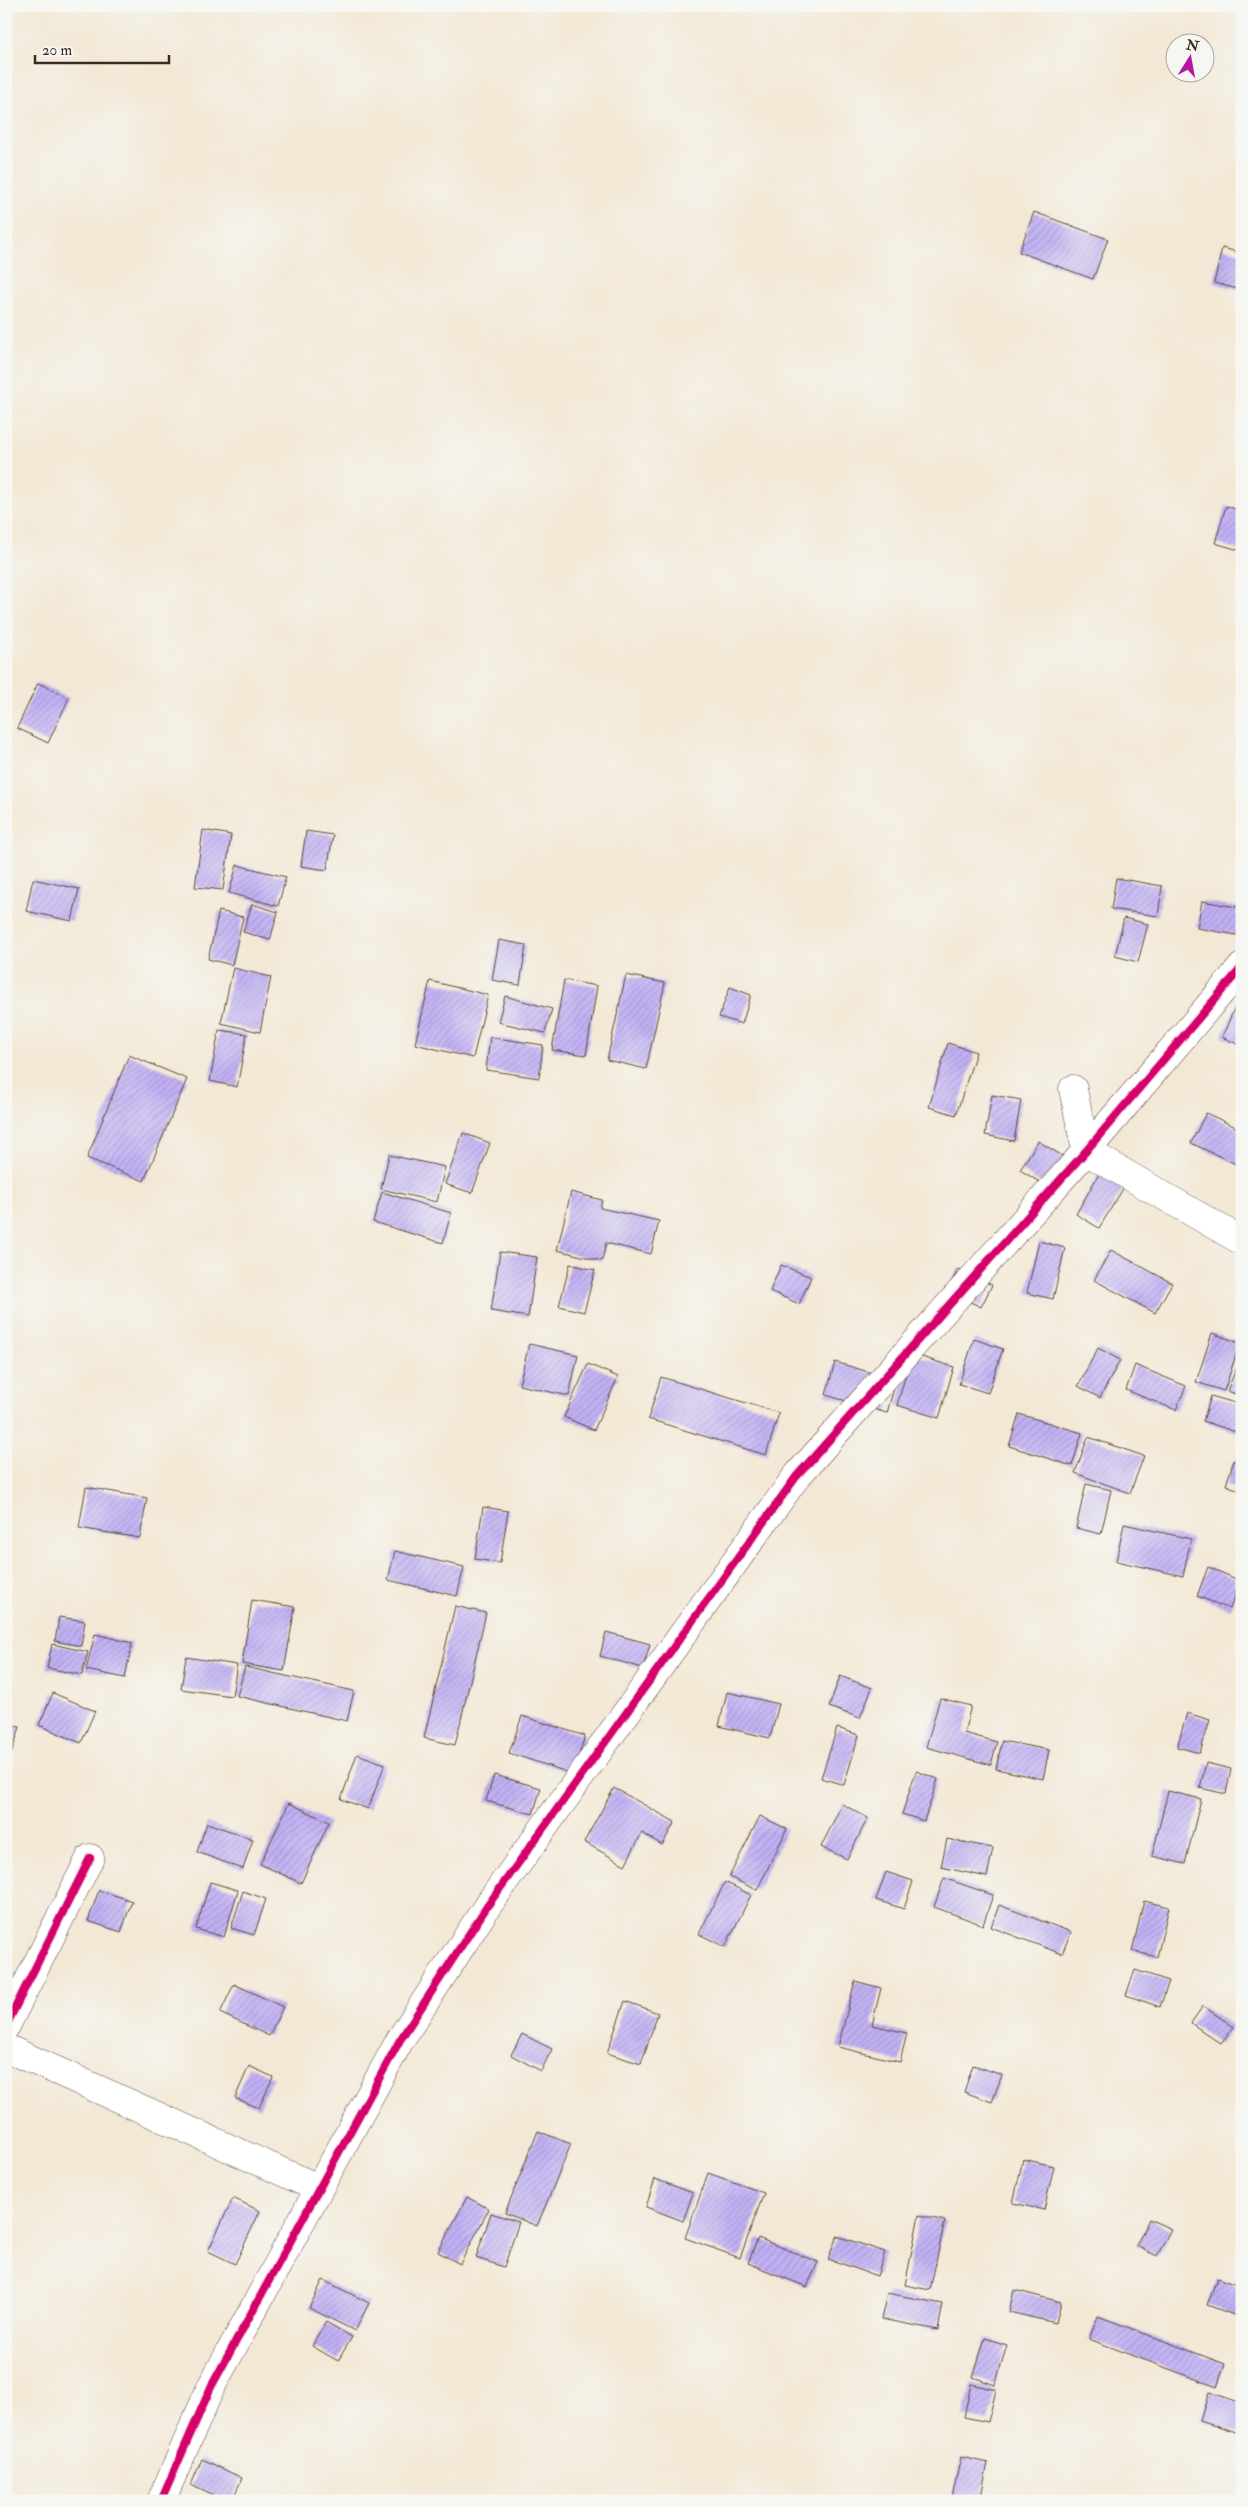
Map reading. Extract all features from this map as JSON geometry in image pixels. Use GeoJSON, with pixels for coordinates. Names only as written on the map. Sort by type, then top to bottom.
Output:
{"type":"FeatureCollection","features":[{"type":"Feature","properties":{"kind":"street"},"geometry":{"type":"LineString","coordinates":[[160,2501],[211,2387],[318,2188],[400,2040],[483,1912],[796,1477],[1086,1152],[1242,967]]}},
{"type":"Feature","properties":{"kind":"street"},"geometry":{"type":"LineString","coordinates":[[1073,1089],[1086,1152],[1242,1240]]}},
{"type":"Feature","properties":{"kind":"street"},"geometry":{"type":"LineString","coordinates":[[6,2026],[90,1858]]}},
{"type":"Feature","properties":{"kind":"street"},"geometry":{"type":"LineString","coordinates":[[6,2048],[318,2188]]}},
{"type":"Feature","properties":{"kind":"building"},"geometry":{"type":"Polygon","coordinates":[[[1034,212],[1108,239],[1093,279],[1019,252],[1034,212]]]}},
{"type":"Feature","properties":{"kind":"building"},"geometry":{"type":"Polygon","coordinates":[[[1222,248],[1242,253],[1242,290],[1214,283],[1222,248]]]}},
{"type":"Feature","properties":{"kind":"building"},"geometry":{"type":"Polygon","coordinates":[[[1226,506],[1242,511],[1242,551],[1215,543],[1226,506]]]}},
{"type":"Feature","properties":{"kind":"building"},"geometry":{"type":"Polygon","coordinates":[[[38,683],[69,698],[48,743],[17,728],[38,683]]]}},
{"type":"Feature","properties":{"kind":"building"},"geometry":{"type":"Polygon","coordinates":[[[203,830],[231,835],[223,890],[195,887],[203,830]]]}},
{"type":"Feature","properties":{"kind":"building"},"geometry":{"type":"Polygon","coordinates":[[[306,831],[333,835],[327,870],[301,866],[306,831]]]}},
{"type":"Feature","properties":{"kind":"building"},"geometry":{"type":"Polygon","coordinates":[[[237,865],[286,877],[278,906],[229,893],[237,865]]]}},
{"type":"Feature","properties":{"kind":"building"},"geometry":{"type":"Polygon","coordinates":[[[1116,878],[1162,886],[1158,916],[1111,909],[1116,878]]]}},
{"type":"Feature","properties":{"kind":"building"},"geometry":{"type":"Polygon","coordinates":[[[33,879],[79,889],[72,921],[26,911],[33,879]]]}},
{"type":"Feature","properties":{"kind":"building"},"geometry":{"type":"Polygon","coordinates":[[[1202,901],[1242,908],[1242,936],[1197,928],[1202,901]]]}},
{"type":"Feature","properties":{"kind":"building"},"geometry":{"type":"Polygon","coordinates":[[[252,904],[278,912],[270,940],[243,932],[252,904]]]}},
{"type":"Feature","properties":{"kind":"building"},"geometry":{"type":"Polygon","coordinates":[[[219,911],[243,917],[232,965],[208,959],[219,911]]]}},
{"type":"Feature","properties":{"kind":"building"},"geometry":{"type":"Polygon","coordinates":[[[1124,918],[1148,924],[1138,962],[1115,956],[1124,918]]]}},
{"type":"Feature","properties":{"kind":"building"},"geometry":{"type":"Polygon","coordinates":[[[499,940],[526,945],[520,985],[492,980],[499,940]]]}},
{"type":"Feature","properties":{"kind":"building"},"geometry":{"type":"Polygon","coordinates":[[[233,968],[271,977],[260,1032],[221,1023],[233,968]]]}},
{"type":"Feature","properties":{"kind":"building"},"geometry":{"type":"Polygon","coordinates":[[[626,975],[665,983],[646,1069],[607,1060],[626,975]]]}},
{"type":"Feature","properties":{"kind":"building"},"geometry":{"type":"Polygon","coordinates":[[[564,980],[597,986],[586,1055],[552,1050],[564,980]]]}},
{"type":"Feature","properties":{"kind":"building"},"geometry":{"type":"Polygon","coordinates":[[[430,981],[488,995],[473,1058],[415,1044],[430,981]]]}},
{"type":"Feature","properties":{"kind":"building"},"geometry":{"type":"Polygon","coordinates":[[[730,987],[751,995],[742,1024],[719,1017],[730,987]]]}},
{"type":"Feature","properties":{"kind":"building"},"geometry":{"type":"Polygon","coordinates":[[[505,996],[552,1009],[545,1033],[498,1022],[505,996]]]}},
{"type":"Feature","properties":{"kind":"building"},"geometry":{"type":"Polygon","coordinates":[[[1235,1007],[1242,1009],[1242,1046],[1222,1037],[1235,1007]]]}},
{"type":"Feature","properties":{"kind":"building"},"geometry":{"type":"Polygon","coordinates":[[[219,1030],[247,1034],[237,1087],[210,1081],[219,1030]]]}},
{"type":"Feature","properties":{"kind":"building"},"geometry":{"type":"Polygon","coordinates":[[[490,1037],[543,1045],[539,1078],[486,1070],[490,1037]]]}},
{"type":"Feature","properties":{"kind":"building"},"geometry":{"type":"Polygon","coordinates":[[[948,1043],[976,1052],[956,1115],[929,1107],[948,1043]]]}},
{"type":"Feature","properties":{"kind":"building"},"geometry":{"type":"Polygon","coordinates":[[[129,1055],[187,1079],[144,1181],[87,1158],[129,1055]]]}},
{"type":"Feature","properties":{"kind":"building"},"geometry":{"type":"Polygon","coordinates":[[[992,1095],[1021,1100],[1014,1141],[985,1135],[992,1095]]]}},
{"type":"Feature","properties":{"kind":"building"},"geometry":{"type":"Polygon","coordinates":[[[1206,1113],[1242,1130],[1242,1167],[1191,1143],[1206,1113]]]}},
{"type":"Feature","properties":{"kind":"building"},"geometry":{"type":"Polygon","coordinates":[[[463,1133],[490,1143],[472,1193],[445,1184],[463,1133]]]}},
{"type":"Feature","properties":{"kind":"building"},"geometry":{"type":"Polygon","coordinates":[[[1038,1141],[1069,1160],[1051,1189],[1020,1170],[1038,1141]]]}},
{"type":"Feature","properties":{"kind":"building"},"geometry":{"type":"Polygon","coordinates":[[[389,1155],[445,1167],[437,1202],[381,1189],[389,1155]]]}},
{"type":"Feature","properties":{"kind":"building"},"geometry":{"type":"Polygon","coordinates":[[[1100,1172],[1124,1187],[1099,1228],[1076,1214],[1100,1172]]]}},
{"type":"Feature","properties":{"kind":"building"},"geometry":{"type":"Polygon","coordinates":[[[382,1192],[451,1213],[443,1243],[373,1222],[382,1192]]]}},
{"type":"Feature","properties":{"kind":"building"},"geometry":{"type":"Polygon","coordinates":[[[571,1192],[602,1200],[600,1208],[659,1221],[651,1254],[606,1243],[602,1261],[557,1250],[571,1192]]]}},
{"type":"Feature","properties":{"kind":"building"},"geometry":{"type":"Polygon","coordinates":[[[1039,1241],[1065,1248],[1053,1299],[1027,1293],[1039,1241]]]}},
{"type":"Feature","properties":{"kind":"building"},"geometry":{"type":"Polygon","coordinates":[[[1111,1250],[1172,1283],[1155,1313],[1094,1280],[1111,1250]]]}},
{"type":"Feature","properties":{"kind":"building"},"geometry":{"type":"Polygon","coordinates":[[[500,1252],[537,1257],[528,1317],[491,1311],[500,1252]]]}},
{"type":"Feature","properties":{"kind":"building"},"geometry":{"type":"Polygon","coordinates":[[[570,1264],[595,1270],[584,1312],[559,1306],[570,1264]]]}},
{"type":"Feature","properties":{"kind":"building"},"geometry":{"type":"Polygon","coordinates":[[[781,1265],[811,1277],[799,1304],[770,1291],[781,1265]]]}},
{"type":"Feature","properties":{"kind":"building"},"geometry":{"type":"Polygon","coordinates":[[[958,1269],[992,1285],[981,1307],[947,1291],[958,1269]]]}},
{"type":"Feature","properties":{"kind":"building"},"geometry":{"type":"Polygon","coordinates":[[[1212,1333],[1240,1343],[1224,1391],[1196,1382],[1212,1333]]]}},
{"type":"Feature","properties":{"kind":"building"},"geometry":{"type":"Polygon","coordinates":[[[974,1339],[1003,1349],[988,1393],[959,1384],[974,1339]]]}},
{"type":"Feature","properties":{"kind":"building"},"geometry":{"type":"Polygon","coordinates":[[[529,1344],[578,1355],[569,1396],[519,1385],[529,1344]]]}},
{"type":"Feature","properties":{"kind":"building"},"geometry":{"type":"Polygon","coordinates":[[[1098,1348],[1120,1360],[1100,1398],[1078,1386],[1098,1348]]]}},
{"type":"Feature","properties":{"kind":"building"},"geometry":{"type":"Polygon","coordinates":[[[912,1354],[954,1367],[939,1418],[897,1405],[912,1354]]]}},
{"type":"Feature","properties":{"kind":"building"},"geometry":{"type":"Polygon","coordinates":[[[835,1362],[896,1380],[887,1413],[826,1395],[835,1362]]]}},
{"type":"Feature","properties":{"kind":"building"},"geometry":{"type":"Polygon","coordinates":[[[588,1364],[618,1377],[594,1430],[564,1417],[588,1364]]]}},
{"type":"Feature","properties":{"kind":"building"},"geometry":{"type":"Polygon","coordinates":[[[1135,1365],[1186,1386],[1176,1410],[1126,1390],[1135,1365]]]}},
{"type":"Feature","properties":{"kind":"building"},"geometry":{"type":"Polygon","coordinates":[[[1236,1369],[1242,1371],[1242,1396],[1227,1391],[1236,1369]]]}},
{"type":"Feature","properties":{"kind":"building"},"geometry":{"type":"Polygon","coordinates":[[[661,1377],[779,1413],[766,1455],[648,1419],[661,1377]]]}},
{"type":"Feature","properties":{"kind":"building"},"geometry":{"type":"Polygon","coordinates":[[[1211,1396],[1242,1405],[1242,1434],[1203,1421],[1211,1396]]]}},
{"type":"Feature","properties":{"kind":"building"},"geometry":{"type":"Polygon","coordinates":[[[1019,1414],[1082,1433],[1072,1466],[1009,1446],[1019,1414]]]}},
{"type":"Feature","properties":{"kind":"building"},"geometry":{"type":"Polygon","coordinates":[[[1088,1437],[1144,1456],[1130,1493],[1075,1473],[1088,1437]]]}},
{"type":"Feature","properties":{"kind":"building"},"geometry":{"type":"Polygon","coordinates":[[[1234,1460],[1242,1463],[1242,1491],[1226,1485],[1234,1460]]]}},
{"type":"Feature","properties":{"kind":"building"},"geometry":{"type":"Polygon","coordinates":[[[1086,1484],[1111,1490],[1101,1534],[1076,1528],[1086,1484]]]}},
{"type":"Feature","properties":{"kind":"building"},"geometry":{"type":"Polygon","coordinates":[[[86,1487],[147,1498],[140,1538],[79,1528],[86,1487]]]}},
{"type":"Feature","properties":{"kind":"building"},"geometry":{"type":"Polygon","coordinates":[[[483,1507],[508,1511],[500,1563],[475,1559],[483,1507]]]}},
{"type":"Feature","properties":{"kind":"building"},"geometry":{"type":"Polygon","coordinates":[[[1124,1524],[1191,1539],[1183,1576],[1116,1561],[1124,1524]]]}},
{"type":"Feature","properties":{"kind":"building"},"geometry":{"type":"Polygon","coordinates":[[[395,1551],[464,1567],[457,1596],[388,1580],[395,1551]]]}},
{"type":"Feature","properties":{"kind":"building"},"geometry":{"type":"Polygon","coordinates":[[[1208,1567],[1241,1581],[1230,1609],[1197,1596],[1208,1567]]]}},
{"type":"Feature","properties":{"kind":"building"},"geometry":{"type":"Polygon","coordinates":[[[252,1600],[295,1607],[284,1671],[242,1664],[252,1600]]]}},
{"type":"Feature","properties":{"kind":"building"},"geometry":{"type":"Polygon","coordinates":[[[455,1606],[486,1613],[455,1745],[424,1738],[455,1606]]]}},
{"type":"Feature","properties":{"kind":"building"},"geometry":{"type":"Polygon","coordinates":[[[59,1617],[85,1621],[81,1646],[55,1641],[59,1617]]]}},
{"type":"Feature","properties":{"kind":"building"},"geometry":{"type":"Polygon","coordinates":[[[606,1632],[650,1644],[643,1668],[600,1656],[606,1632]]]}},
{"type":"Feature","properties":{"kind":"building"},"geometry":{"type":"Polygon","coordinates":[[[95,1634],[132,1643],[125,1678],[86,1670],[95,1634]]]}},
{"type":"Feature","properties":{"kind":"building"},"geometry":{"type":"Polygon","coordinates":[[[52,1644],[88,1652],[82,1675],[47,1668],[52,1644]]]}},
{"type":"Feature","properties":{"kind":"building"},"geometry":{"type":"Polygon","coordinates":[[[186,1657],[237,1665],[232,1696],[181,1689],[186,1657]]]}},
{"type":"Feature","properties":{"kind":"building"},"geometry":{"type":"Polygon","coordinates":[[[245,1667],[354,1691],[347,1721],[237,1696],[245,1667]]]}},
{"type":"Feature","properties":{"kind":"building"},"geometry":{"type":"Polygon","coordinates":[[[840,1676],[872,1688],[860,1718],[829,1707],[840,1676]]]}},
{"type":"Feature","properties":{"kind":"building"},"geometry":{"type":"Polygon","coordinates":[[[727,1692],[779,1704],[770,1738],[719,1726],[727,1692]]]}},
{"type":"Feature","properties":{"kind":"building"},"geometry":{"type":"Polygon","coordinates":[[[53,1693],[95,1711],[81,1743],[39,1725],[53,1693]]]}},
{"type":"Feature","properties":{"kind":"building"},"geometry":{"type":"Polygon","coordinates":[[[940,1698],[971,1706],[964,1733],[997,1742],[991,1765],[926,1747],[940,1698]]]}},
{"type":"Feature","properties":{"kind":"building"},"geometry":{"type":"Polygon","coordinates":[[[1187,1713],[1210,1720],[1200,1753],[1177,1747],[1187,1713]]]}},
{"type":"Feature","properties":{"kind":"building"},"geometry":{"type":"Polygon","coordinates":[[[522,1716],[585,1736],[573,1774],[509,1753],[522,1716]]]}},
{"type":"Feature","properties":{"kind":"building"},"geometry":{"type":"Polygon","coordinates":[[[6,1722],[20,1727],[7,1766],[6,1766],[6,1722]]]}},
{"type":"Feature","properties":{"kind":"building"},"geometry":{"type":"Polygon","coordinates":[[[837,1728],[859,1735],[844,1785],[821,1778],[837,1728]]]}},
{"type":"Feature","properties":{"kind":"building"},"geometry":{"type":"Polygon","coordinates":[[[1002,1741],[1049,1750],[1043,1779],[996,1769],[1002,1741]]]}},
{"type":"Feature","properties":{"kind":"building"},"geometry":{"type":"Polygon","coordinates":[[[357,1754],[385,1764],[368,1809],[341,1799],[357,1754]]]}},
{"type":"Feature","properties":{"kind":"building"},"geometry":{"type":"Polygon","coordinates":[[[1206,1763],[1231,1769],[1226,1794],[1200,1788],[1206,1763]]]}},
{"type":"Feature","properties":{"kind":"building"},"geometry":{"type":"Polygon","coordinates":[[[916,1771],[938,1779],[924,1821],[902,1814],[916,1771]]]}},
{"type":"Feature","properties":{"kind":"building"},"geometry":{"type":"Polygon","coordinates":[[[494,1775],[541,1788],[533,1814],[486,1801],[494,1775]]]}},
{"type":"Feature","properties":{"kind":"building"},"geometry":{"type":"Polygon","coordinates":[[[614,1788],[675,1822],[662,1845],[642,1833],[625,1865],[584,1842],[614,1788]]]}},
{"type":"Feature","properties":{"kind":"building"},"geometry":{"type":"Polygon","coordinates":[[[1168,1791],[1201,1799],[1185,1864],[1152,1856],[1168,1791]]]}},
{"type":"Feature","properties":{"kind":"building"},"geometry":{"type":"Polygon","coordinates":[[[289,1803],[329,1822],[301,1883],[260,1864],[289,1803]]]}},
{"type":"Feature","properties":{"kind":"building"},"geometry":{"type":"Polygon","coordinates":[[[842,1804],[868,1818],[847,1859],[821,1847],[842,1804]]]}},
{"type":"Feature","properties":{"kind":"building"},"geometry":{"type":"Polygon","coordinates":[[[760,1816],[787,1829],[757,1890],[729,1877],[760,1816]]]}},
{"type":"Feature","properties":{"kind":"building"},"geometry":{"type":"Polygon","coordinates":[[[207,1823],[253,1839],[243,1869],[197,1852],[207,1823]]]}},
{"type":"Feature","properties":{"kind":"building"},"geometry":{"type":"Polygon","coordinates":[[[947,1839],[993,1848],[987,1877],[941,1867],[947,1839]]]}},
{"type":"Feature","properties":{"kind":"building"},"geometry":{"type":"Polygon","coordinates":[[[886,1872],[913,1881],[904,1909],[876,1900],[886,1872]]]}},
{"type":"Feature","properties":{"kind":"building"},"geometry":{"type":"Polygon","coordinates":[[[944,1878],[993,1895],[983,1925],[934,1907],[944,1878]]]}},
{"type":"Feature","properties":{"kind":"building"},"geometry":{"type":"Polygon","coordinates":[[[210,1882],[238,1890],[224,1937],[196,1929],[210,1882]]]}},
{"type":"Feature","properties":{"kind":"building"},"geometry":{"type":"Polygon","coordinates":[[[725,1882],[751,1895],[725,1947],[699,1934],[725,1882]]]}},
{"type":"Feature","properties":{"kind":"building"},"geometry":{"type":"Polygon","coordinates":[[[99,1890],[132,1901],[121,1932],[88,1921],[99,1890]]]}},
{"type":"Feature","properties":{"kind":"building"},"geometry":{"type":"Polygon","coordinates":[[[243,1891],[266,1899],[254,1935],[231,1928],[243,1891]]]}},
{"type":"Feature","properties":{"kind":"building"},"geometry":{"type":"Polygon","coordinates":[[[1144,1901],[1169,1907],[1157,1957],[1132,1951],[1144,1901]]]}},
{"type":"Feature","properties":{"kind":"building"},"geometry":{"type":"Polygon","coordinates":[[[999,1905],[1071,1932],[1062,1954],[991,1927],[999,1905]]]}},
{"type":"Feature","properties":{"kind":"building"},"geometry":{"type":"Polygon","coordinates":[[[1135,1970],[1169,1981],[1160,2007],[1126,1995],[1135,1970]]]}},
{"type":"Feature","properties":{"kind":"building"},"geometry":{"type":"Polygon","coordinates":[[[855,1981],[881,1988],[872,2025],[907,2033],[900,2062],[838,2047],[855,1981]]]}},
{"type":"Feature","properties":{"kind":"building"},"geometry":{"type":"Polygon","coordinates":[[[234,1984],[283,2007],[269,2036],[220,2013],[234,1984]]]}},
{"type":"Feature","properties":{"kind":"building"},"geometry":{"type":"Polygon","coordinates":[[[625,2001],[658,2013],[641,2064],[607,2053],[625,2001]]]}},
{"type":"Feature","properties":{"kind":"building"},"geometry":{"type":"Polygon","coordinates":[[[1203,2006],[1234,2027],[1221,2044],[1191,2023],[1203,2006]]]}},
{"type":"Feature","properties":{"kind":"building"},"geometry":{"type":"Polygon","coordinates":[[[522,2034],[552,2049],[541,2071],[511,2055],[522,2034]]]}},
{"type":"Feature","properties":{"kind":"building"},"geometry":{"type":"Polygon","coordinates":[[[973,2065],[1002,2075],[992,2102],[964,2092],[973,2065]]]}},
{"type":"Feature","properties":{"kind":"building"},"geometry":{"type":"Polygon","coordinates":[[[249,2066],[273,2077],[259,2108],[235,2098],[249,2066]]]}},
{"type":"Feature","properties":{"kind":"building"},"geometry":{"type":"Polygon","coordinates":[[[538,2131],[571,2144],[537,2226],[505,2213],[538,2131]]]}},
{"type":"Feature","properties":{"kind":"building"},"geometry":{"type":"Polygon","coordinates":[[[1023,2159],[1054,2166],[1044,2210],[1013,2203],[1023,2159]]]}},
{"type":"Feature","properties":{"kind":"building"},"geometry":{"type":"Polygon","coordinates":[[[708,2173],[764,2193],[740,2258],[685,2238],[708,2173]]]}},
{"type":"Feature","properties":{"kind":"building"},"geometry":{"type":"Polygon","coordinates":[[[655,2179],[693,2193],[683,2221],[646,2207],[655,2179]]]}},
{"type":"Feature","properties":{"kind":"building"},"geometry":{"type":"Polygon","coordinates":[[[467,2197],[489,2209],[460,2264],[438,2252],[467,2197]]]}},
{"type":"Feature","properties":{"kind":"building"},"geometry":{"type":"Polygon","coordinates":[[[233,2198],[260,2211],[235,2264],[208,2251],[233,2198]]]}},
{"type":"Feature","properties":{"kind":"building"},"geometry":{"type":"Polygon","coordinates":[[[491,2213],[519,2222],[504,2267],[476,2258],[491,2213]]]}},
{"type":"Feature","properties":{"kind":"building"},"geometry":{"type":"Polygon","coordinates":[[[919,2215],[945,2221],[930,2290],[905,2285],[919,2215]]]}},
{"type":"Feature","properties":{"kind":"building"},"geometry":{"type":"Polygon","coordinates":[[[1149,2219],[1171,2229],[1157,2256],[1136,2246],[1149,2219]]]}},
{"type":"Feature","properties":{"kind":"building"},"geometry":{"type":"Polygon","coordinates":[[[837,2236],[885,2252],[877,2276],[828,2259],[837,2236]]]}},
{"type":"Feature","properties":{"kind":"building"},"geometry":{"type":"Polygon","coordinates":[[[758,2238],[818,2262],[807,2287],[748,2263],[758,2238]]]}},
{"type":"Feature","properties":{"kind":"building"},"geometry":{"type":"Polygon","coordinates":[[[1217,2278],[1242,2287],[1242,2318],[1207,2305],[1217,2278]]]}},
{"type":"Feature","properties":{"kind":"building"},"geometry":{"type":"Polygon","coordinates":[[[323,2280],[369,2303],[355,2331],[309,2308],[323,2280]]]}},
{"type":"Feature","properties":{"kind":"building"},"geometry":{"type":"Polygon","coordinates":[[[1014,2290],[1061,2302],[1056,2323],[1009,2312],[1014,2290]]]}},
{"type":"Feature","properties":{"kind":"building"},"geometry":{"type":"Polygon","coordinates":[[[887,2293],[943,2304],[938,2330],[881,2319],[887,2293]]]}},
{"type":"Feature","properties":{"kind":"building"},"geometry":{"type":"Polygon","coordinates":[[[1098,2316],[1225,2364],[1217,2387],[1089,2339],[1098,2316]]]}},
{"type":"Feature","properties":{"kind":"building"},"geometry":{"type":"Polygon","coordinates":[[[326,2322],[352,2337],[338,2361],[312,2346],[326,2322]]]}},
{"type":"Feature","properties":{"kind":"building"},"geometry":{"type":"Polygon","coordinates":[[[985,2338],[1007,2345],[995,2385],[973,2377],[985,2338]]]}},
{"type":"Feature","properties":{"kind":"building"},"geometry":{"type":"Polygon","coordinates":[[[971,2384],[996,2390],[988,2422],[964,2417],[971,2384]]]}},
{"type":"Feature","properties":{"kind":"building"},"geometry":{"type":"Polygon","coordinates":[[[1209,2392],[1242,2403],[1242,2434],[1200,2420],[1209,2392]]]}},
{"type":"Feature","properties":{"kind":"building"},"geometry":{"type":"Polygon","coordinates":[[[961,2457],[988,2463],[980,2501],[951,2501],[961,2457]]]}},
{"type":"Feature","properties":{"kind":"building"},"geometry":{"type":"Polygon","coordinates":[[[202,2459],[242,2478],[232,2501],[224,2501],[191,2485],[202,2459]]]}},
{"type":"Feature","properties":{"kind":"cycle path"},"geometry":{"type":"LineString","coordinates":[[161,2501],[211,2387],[400,2040],[488,1905],[796,1477],[1086,1151],[1242,967]]}},
{"type":"Feature","properties":{"kind":"cycle path"},"geometry":{"type":"LineString","coordinates":[[6,2026],[90,1858]]}}]}
